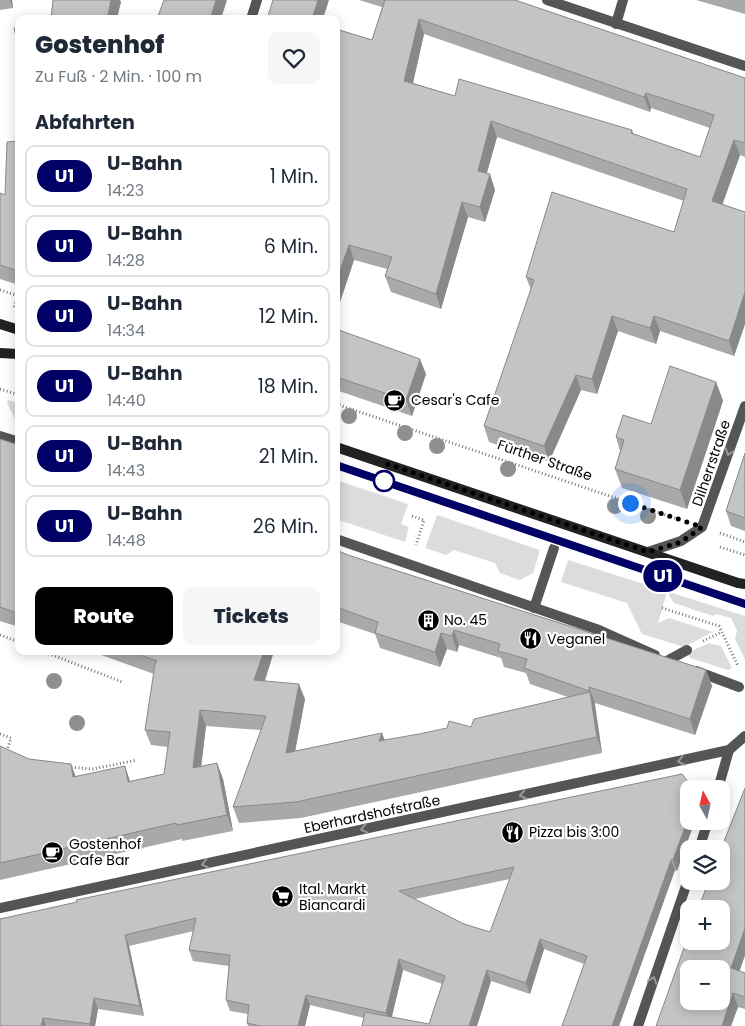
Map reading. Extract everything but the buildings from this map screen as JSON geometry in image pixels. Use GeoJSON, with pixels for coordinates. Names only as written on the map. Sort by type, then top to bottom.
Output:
{"type":"FeatureCollection","features":[{"type":"Feature","properties":{"kind":"main road"},"geometry":{"type":"LineString","coordinates":[[0,324],[15,329]]}},
{"type":"Feature","properties":{"kind":"main road"},"geometry":{"type":"LineString","coordinates":[[0,353],[15,354]]}},
{"type":"Feature","properties":{"kind":"main road"},"geometry":{"type":"LineString","coordinates":[[340,448],[743,585]]}},
{"type":"Feature","properties":{"kind":"street"},"geometry":{"type":"LineString","coordinates":[[252,15],[257,0]]}},
{"type":"Feature","properties":{"kind":"street"},"geometry":{"type":"LineString","coordinates":[[546,0],[745,66]]}},
{"type":"Feature","properties":{"kind":"street"},"geometry":{"type":"LineString","coordinates":[[616,24],[623,0]]}},
{"type":"Feature","properties":{"kind":"street","name":"Dilherrstraße"},"geometry":{"type":"LineString","coordinates":[[648,552],[681,542],[702,527],[745,406]]}},
{"type":"Feature","properties":{"kind":"street"},"geometry":{"type":"LineString","coordinates":[[0,436],[15,441]]}},
{"type":"Feature","properties":{"kind":"street"},"geometry":{"type":"LineString","coordinates":[[340,540],[599,630],[676,664],[739,687]]}},
{"type":"Feature","properties":{"kind":"street"},"geometry":{"type":"LineString","coordinates":[[534,608],[554,548]]}},
{"type":"Feature","properties":{"kind":"street"},"geometry":{"type":"LineString","coordinates":[[676,664],[687,650]]}},
{"type":"Feature","properties":{"kind":"street","name":"Eberhardshofstraße"},"geometry":{"type":"LineString","coordinates":[[0,908],[729,750],[745,736]]}},
{"type":"Feature","properties":{"kind":"street"},"geometry":{"type":"LineString","coordinates":[[721,780],[729,750]]}},
{"type":"Feature","properties":{"kind":"street"},"geometry":{"type":"LineString","coordinates":[[638,1026],[685,890]]}},
{"type":"Feature","properties":{"kind":"path"},"geometry":{"type":"LineString","coordinates":[[0,290],[15,295]]}},
{"type":"Feature","properties":{"kind":"path"},"geometry":{"type":"LineString","coordinates":[[12,314],[15,305]]}},
{"type":"Feature","properties":{"kind":"path"},"geometry":{"type":"LineString","coordinates":[[0,390],[15,394]]}},
{"type":"Feature","properties":{"kind":"path","name":"Fürther Straße"},"geometry":{"type":"LineString","coordinates":[[340,405],[745,542]]}},
{"type":"Feature","properties":{"kind":"path"},"geometry":{"type":"LineString","coordinates":[[409,564],[424,520],[412,516]]}},
{"type":"Feature","properties":{"kind":"path"},"geometry":{"type":"LineString","coordinates":[[720,547],[745,555]]}},
{"type":"Feature","properties":{"kind":"path"},"geometry":{"type":"LineString","coordinates":[[662,608],[719,626],[738,664]]}},
{"type":"Feature","properties":{"kind":"path"},"geometry":{"type":"LineString","coordinates":[[707,640],[722,632]]}},
{"type":"Feature","properties":{"kind":"path"},"geometry":{"type":"LineString","coordinates":[[0,635],[15,641]]}},
{"type":"Feature","properties":{"kind":"path"},"geometry":{"type":"LineString","coordinates":[[52,655],[122,682]]}},
{"type":"Feature","properties":{"kind":"path"},"geometry":{"type":"LineString","coordinates":[[0,734],[11,738],[6,751],[14,754]]}},
{"type":"Feature","properties":{"kind":"path"},"geometry":{"type":"LineString","coordinates":[[65,767],[93,769],[137,760]]}},
{"type":"Feature","properties":{"kind":"shaded area"},"geometry":{"type":"Polygon","coordinates":[[[8,400],[15,402],[15,419],[7,403],[8,400]]]}},
{"type":"Feature","properties":{"kind":"shaded area"},"geometry":{"type":"Polygon","coordinates":[[[340,481],[408,504],[401,524],[409,527],[405,542],[340,520],[340,481]]]}},
{"type":"Feature","properties":{"kind":"shaded area"},"geometry":{"type":"Polygon","coordinates":[[[437,515],[540,550],[533,573],[520,580],[500,573],[495,563],[454,550],[446,555],[425,548],[437,515]]]}},
{"type":"Feature","properties":{"kind":"shaded area"},"geometry":{"type":"Polygon","coordinates":[[[568,560],[745,616],[745,659],[735,639],[737,631],[731,618],[716,614],[713,616],[674,603],[667,592],[658,623],[669,618],[713,632],[684,647],[642,634],[627,603],[561,582],[568,560]]]}},
{"type":"Feature","properties":{"kind":"shaded area"},"geometry":{"type":"Polygon","coordinates":[[[709,643],[721,646],[732,668],[728,670],[690,658],[687,653],[709,643]]]}},
{"type":"Feature","properties":{"kind":"metro line","name":"U1"},"geometry":{"type":"LineString","coordinates":[[340,466],[745,604]]}},
{"type":"Feature","properties":{"kind":"place","name":"Cesar's Cafe"},"geometry":{"type":"Point","coordinates":[395,400]}},
{"type":"Feature","properties":{"kind":"place","name":"No. 45"},"geometry":{"type":"Point","coordinates":[428,620]}},
{"type":"Feature","properties":{"kind":"place","name":"Veganel"},"geometry":{"type":"Point","coordinates":[531,639]}},
{"type":"Feature","properties":{"kind":"place","name":"Pizza bis 3:00"},"geometry":{"type":"Point","coordinates":[513,832]}},
{"type":"Feature","properties":{"kind":"place","name":"Gostenhof Cafe Bar"},"geometry":{"type":"Point","coordinates":[53,852]}},
{"type":"Feature","properties":{"kind":"place","name":"Ital. Markt Biancardi"},"geometry":{"type":"Point","coordinates":[283,897]}},
{"type":"Feature","properties":{"kind":"route"},"geometry":{"type":"LineString","coordinates":[[384,481],[387,464],[648,552],[681,542],[702,527],[630,503]]}}]}
